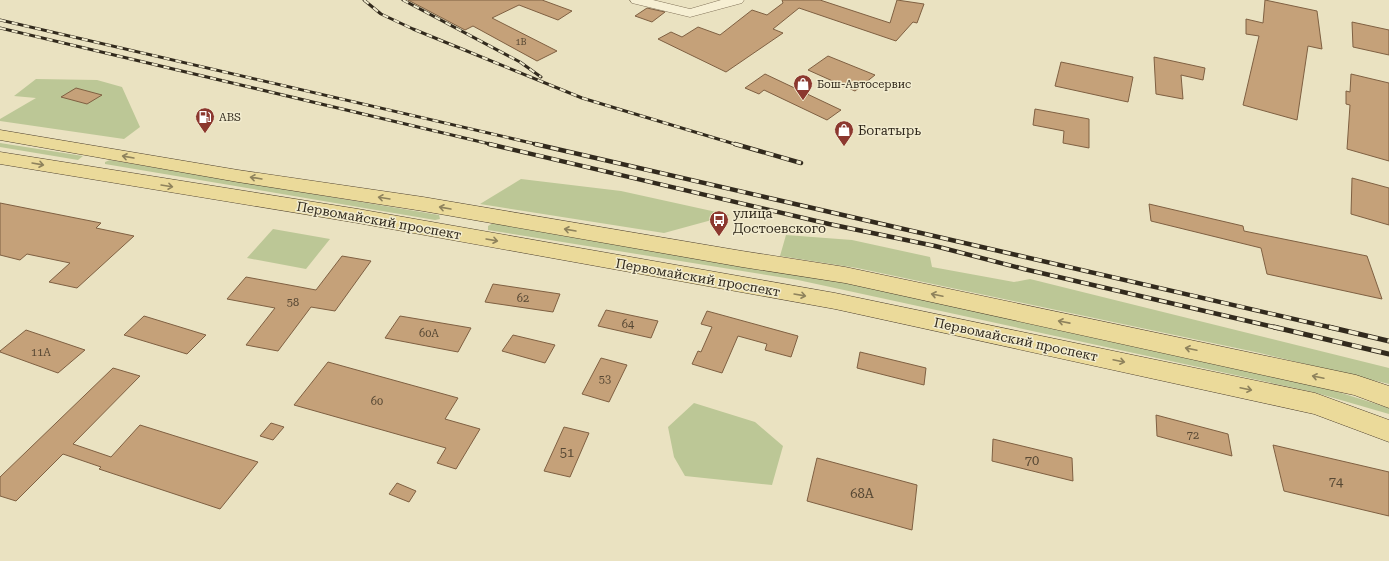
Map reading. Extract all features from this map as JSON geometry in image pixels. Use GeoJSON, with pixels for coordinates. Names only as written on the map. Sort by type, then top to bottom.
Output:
{"type":"FeatureCollection","features":[{"type":"Feature","properties":{"kind":"main road","name":"Первомайский проспект"},"geometry":{"type":"LineString","coordinates":[[0,135],[238,176],[467,212],[742,260],[845,275],[1356,385],[1389,397]]}},
{"type":"Feature","properties":{"kind":"main road"},"geometry":{"type":"LineString","coordinates":[[80,171],[104,153]]}},
{"type":"Feature","properties":{"kind":"main road","name":"Первомайский проспект"},"geometry":{"type":"LineString","coordinates":[[0,158],[454,233],[836,301],[1315,404],[1389,431]]}},
{"type":"Feature","properties":{"kind":"main road"},"geometry":{"type":"LineString","coordinates":[[454,233],[467,212]]}},
{"type":"Feature","properties":{"kind":"main road"},"geometry":{"type":"LineString","coordinates":[[1356,385],[1389,392]]}},
{"type":"Feature","properties":{"kind":"street"},"geometry":{"type":"LineString","coordinates":[[637,0],[690,13],[737,0]]}},
{"type":"Feature","properties":{"kind":"green space"},"geometry":{"type":"Polygon","coordinates":[[[36,79],[97,80],[122,87],[140,127],[124,139],[0,121],[0,119],[36,98],[14,96],[36,79]]]}},
{"type":"Feature","properties":{"kind":"green space"},"geometry":{"type":"Polygon","coordinates":[[[0,143],[83,156],[78,160],[0,147],[0,143]]]}},
{"type":"Feature","properties":{"kind":"green space"},"geometry":{"type":"Polygon","coordinates":[[[110,160],[439,215],[440,219],[435,220],[105,164],[105,162],[110,160]]]}},
{"type":"Feature","properties":{"kind":"green space"},"geometry":{"type":"Polygon","coordinates":[[[521,179],[621,191],[730,215],[664,233],[480,204],[521,179]]]}},
{"type":"Feature","properties":{"kind":"green space"},"geometry":{"type":"Polygon","coordinates":[[[493,223],[804,274],[1313,384],[1389,408],[1389,414],[1313,392],[798,280],[488,230],[488,226],[493,223]]]}},
{"type":"Feature","properties":{"kind":"green space"},"geometry":{"type":"Polygon","coordinates":[[[273,229],[330,239],[306,269],[247,258],[273,229]]]}},
{"type":"Feature","properties":{"kind":"green space"},"geometry":{"type":"Polygon","coordinates":[[[786,235],[852,240],[930,257],[932,267],[1014,282],[1030,279],[1389,368],[1389,384],[1260,353],[857,268],[780,256],[786,235]]]}},
{"type":"Feature","properties":{"kind":"green space"},"geometry":{"type":"Polygon","coordinates":[[[694,403],[755,422],[783,446],[772,485],[685,476],[674,457],[668,427],[694,403]]]}},
{"type":"Feature","properties":{"kind":"building"},"geometry":{"type":"Polygon","coordinates":[[[408,0],[542,0],[572,11],[558,20],[519,5],[492,18],[557,51],[537,61],[473,26],[465,30],[408,0]]]}},
{"type":"Feature","properties":{"kind":"building"},"geometry":{"type":"Polygon","coordinates":[[[782,0],[820,0],[890,23],[897,0],[924,4],[917,23],[913,22],[896,41],[799,8],[773,29],[783,33],[726,72],[658,39],[671,32],[682,37],[698,27],[720,35],[752,10],[767,15],[783,3],[782,0]]]}},
{"type":"Feature","properties":{"kind":"building"},"geometry":{"type":"Polygon","coordinates":[[[1265,0],[1317,11],[1322,49],[1308,46],[1297,120],[1243,105],[1259,36],[1246,34],[1246,19],[1263,23],[1265,0]]]}},
{"type":"Feature","properties":{"kind":"building"},"geometry":{"type":"Polygon","coordinates":[[[647,8],[665,12],[652,22],[635,16],[647,8]]]}},
{"type":"Feature","properties":{"kind":"building"},"geometry":{"type":"Polygon","coordinates":[[[1352,22],[1389,30],[1389,55],[1353,47],[1352,22]]]}},
{"type":"Feature","properties":{"kind":"building"},"geometry":{"type":"Polygon","coordinates":[[[828,56],[875,75],[855,91],[808,70],[828,56]]]}},
{"type":"Feature","properties":{"kind":"building"},"geometry":{"type":"Polygon","coordinates":[[[1154,57],[1205,68],[1203,80],[1181,75],[1183,99],[1156,94],[1154,57]]]}},
{"type":"Feature","properties":{"kind":"building"},"geometry":{"type":"Polygon","coordinates":[[[1061,62],[1133,77],[1128,102],[1055,86],[1061,62]]]}},
{"type":"Feature","properties":{"kind":"building","name":"Бош-Автосервис"},"geometry":{"type":"Polygon","coordinates":[[[765,74],[841,110],[827,120],[764,90],[759,94],[745,88],[765,74]]]}},
{"type":"Feature","properties":{"kind":"building"},"geometry":{"type":"Polygon","coordinates":[[[1351,74],[1389,83],[1389,161],[1347,149],[1350,105],[1346,104],[1346,91],[1350,92],[1351,74]]]}},
{"type":"Feature","properties":{"kind":"building"},"geometry":{"type":"Polygon","coordinates":[[[76,88],[102,95],[87,104],[61,97],[76,88]]]}},
{"type":"Feature","properties":{"kind":"building"},"geometry":{"type":"Polygon","coordinates":[[[1035,109],[1089,119],[1089,148],[1063,143],[1064,131],[1033,125],[1035,109]]]}},
{"type":"Feature","properties":{"kind":"building"},"geometry":{"type":"Polygon","coordinates":[[[1352,178],[1389,188],[1389,225],[1351,214],[1352,178]]]}},
{"type":"Feature","properties":{"kind":"building"},"geometry":{"type":"Polygon","coordinates":[[[0,203],[101,223],[96,228],[134,236],[77,288],[49,282],[70,263],[27,254],[20,260],[0,255],[0,203]]]}},
{"type":"Feature","properties":{"kind":"building"},"geometry":{"type":"Polygon","coordinates":[[[1149,204],[1243,226],[1244,231],[1367,256],[1382,299],[1267,274],[1261,248],[1151,221],[1149,204]]]}},
{"type":"Feature","properties":{"kind":"building"},"geometry":{"type":"Polygon","coordinates":[[[342,256],[371,261],[335,311],[311,307],[278,351],[246,345],[275,308],[227,299],[246,277],[316,290],[342,256]]]}},
{"type":"Feature","properties":{"kind":"building"},"geometry":{"type":"Polygon","coordinates":[[[493,284],[560,294],[553,312],[485,302],[493,284]]]}},
{"type":"Feature","properties":{"kind":"building"},"geometry":{"type":"Polygon","coordinates":[[[606,310],[658,321],[651,338],[598,326],[606,310]]]}},
{"type":"Feature","properties":{"kind":"building"},"geometry":{"type":"Polygon","coordinates":[[[707,311],[798,336],[791,357],[765,350],[767,344],[738,336],[722,373],[692,364],[698,351],[701,352],[712,327],[701,324],[707,311]]]}},
{"type":"Feature","properties":{"kind":"building"},"geometry":{"type":"Polygon","coordinates":[[[144,316],[206,335],[187,354],[124,335],[144,316]]]}},
{"type":"Feature","properties":{"kind":"building"},"geometry":{"type":"Polygon","coordinates":[[[400,316],[471,328],[458,352],[385,338],[400,316]]]}},
{"type":"Feature","properties":{"kind":"building"},"geometry":{"type":"Polygon","coordinates":[[[26,330],[85,350],[58,373],[0,352],[26,330]]]}},
{"type":"Feature","properties":{"kind":"building"},"geometry":{"type":"Polygon","coordinates":[[[513,335],[555,345],[545,363],[502,351],[513,335]]]}},
{"type":"Feature","properties":{"kind":"building"},"geometry":{"type":"Polygon","coordinates":[[[860,352],[926,368],[924,385],[857,368],[860,352]]]}},
{"type":"Feature","properties":{"kind":"building"},"geometry":{"type":"Polygon","coordinates":[[[601,358],[627,365],[609,402],[582,394],[601,358]]]}},
{"type":"Feature","properties":{"kind":"building"},"geometry":{"type":"Polygon","coordinates":[[[328,362],[458,398],[445,419],[480,429],[456,469],[437,463],[446,448],[294,405],[328,362]]]}},
{"type":"Feature","properties":{"kind":"building"},"geometry":{"type":"Polygon","coordinates":[[[113,368],[140,376],[73,444],[111,457],[140,425],[258,462],[220,509],[99,469],[101,467],[63,454],[16,501],[0,496],[0,477],[113,368]]]}},
{"type":"Feature","properties":{"kind":"building"},"geometry":{"type":"Polygon","coordinates":[[[1156,415],[1228,434],[1232,456],[1157,436],[1156,415]]]}},
{"type":"Feature","properties":{"kind":"building"},"geometry":{"type":"Polygon","coordinates":[[[271,423],[284,427],[273,440],[260,436],[271,423]]]}},
{"type":"Feature","properties":{"kind":"building"},"geometry":{"type":"Polygon","coordinates":[[[564,427],[589,433],[570,477],[544,471],[564,427]]]}},
{"type":"Feature","properties":{"kind":"building"},"geometry":{"type":"Polygon","coordinates":[[[993,439],[1072,458],[1073,481],[992,461],[993,439]]]}},
{"type":"Feature","properties":{"kind":"building"},"geometry":{"type":"Polygon","coordinates":[[[1273,445],[1389,472],[1389,516],[1284,491],[1273,445]]]}},
{"type":"Feature","properties":{"kind":"building"},"geometry":{"type":"Polygon","coordinates":[[[817,458],[917,485],[912,530],[807,501],[817,458]]]}},
{"type":"Feature","properties":{"kind":"building"},"geometry":{"type":"Polygon","coordinates":[[[397,483],[416,491],[409,502],[389,494],[397,483]]]}},
{"type":"Feature","properties":{"kind":"railway"},"geometry":{"type":"LineString","coordinates":[[364,0],[381,14],[413,29],[582,98],[738,145]]}},
{"type":"Feature","properties":{"kind":"railway"},"geometry":{"type":"LineString","coordinates":[[403,0],[520,62],[541,77]]}},
{"type":"Feature","properties":{"kind":"railway"},"geometry":{"type":"LineString","coordinates":[[0,20],[540,145]]}},
{"type":"Feature","properties":{"kind":"railway"},"geometry":{"type":"LineString","coordinates":[[0,28],[494,145]]}},
{"type":"Feature","properties":{"kind":"railway"},"geometry":{"type":"LineString","coordinates":[[489,144],[829,224],[935,246],[1024,269],[1278,328]]}},
{"type":"Feature","properties":{"kind":"railway"},"geometry":{"type":"LineString","coordinates":[[535,144],[1333,328]]}},
{"type":"Feature","properties":{"kind":"railway"},"geometry":{"type":"LineString","coordinates":[[735,144],[801,163]]}},
{"type":"Feature","properties":{"kind":"railway"},"geometry":{"type":"LineString","coordinates":[[1274,327],[1389,354]]}},
{"type":"Feature","properties":{"kind":"railway"},"geometry":{"type":"LineString","coordinates":[[1329,327],[1389,341]]}},
{"type":"Feature","properties":{"kind":"place","name":"Бош-Автосервис"},"geometry":{"type":"Point","coordinates":[803,101]}},
{"type":"Feature","properties":{"kind":"place","name":"ABS"},"geometry":{"type":"Point","coordinates":[205,134]}},
{"type":"Feature","properties":{"kind":"place","name":"Богатырь"},"geometry":{"type":"Point","coordinates":[844,147]}},
{"type":"Feature","properties":{"kind":"place","name":"улица Достоевского"},"geometry":{"type":"Point","coordinates":[719,237]}}]}
